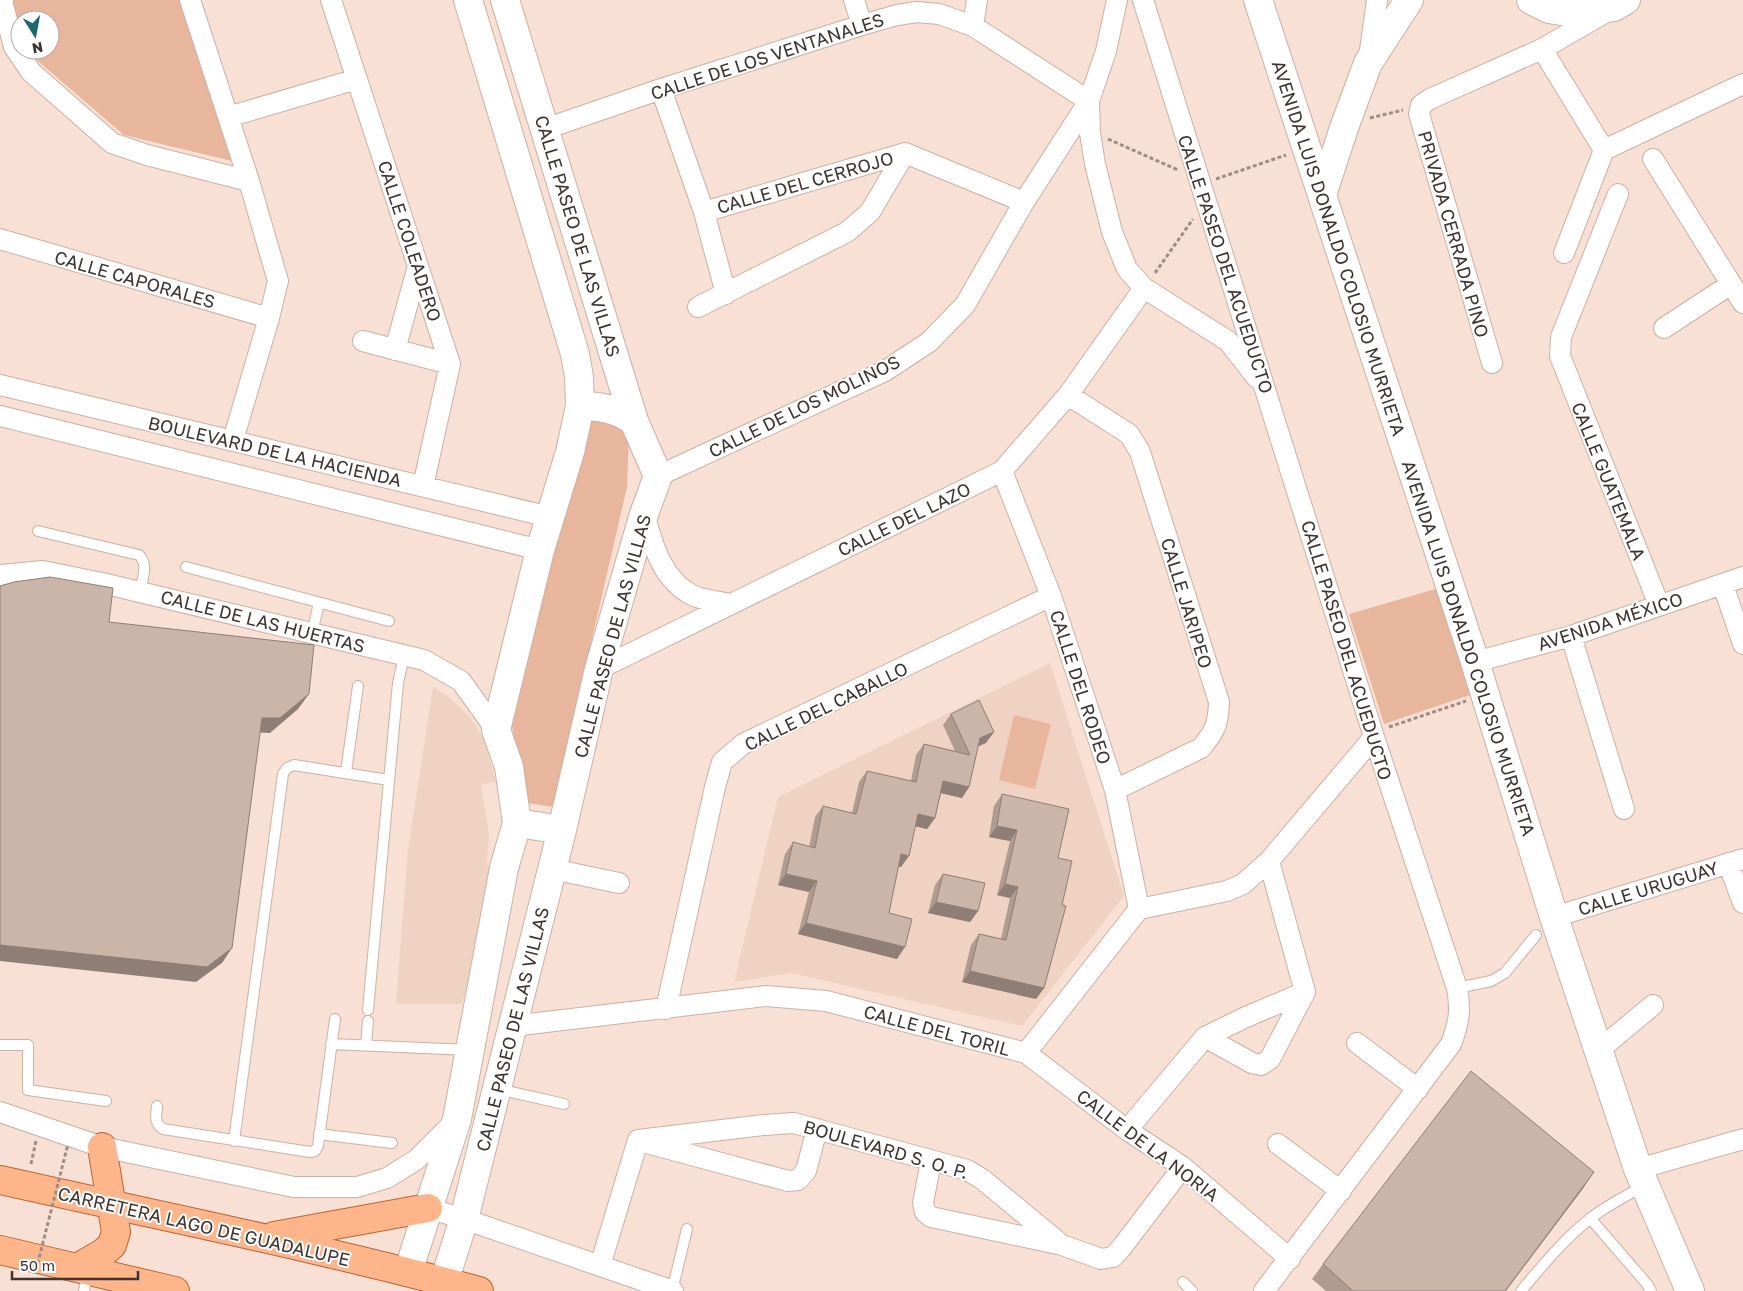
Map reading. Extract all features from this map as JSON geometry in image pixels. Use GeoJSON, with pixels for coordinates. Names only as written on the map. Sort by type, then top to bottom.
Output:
{"type":"FeatureCollection","features":[{"type":"Feature","properties":{"kind":"main road"},"geometry":{"type":"LineString","coordinates":[[83,1276],[112,1245],[116,1232],[102,1147]]}},
{"type":"Feature","properties":{"kind":"main road","name":"CARRETERA LAGO DE GUADALUPE"},"geometry":{"type":"LineString","coordinates":[[13,1183],[264,1238],[406,1282],[444,1282],[479,1291]]}},
{"type":"Feature","properties":{"kind":"main road"},"geometry":{"type":"LineString","coordinates":[[264,1238],[428,1208]]}},
{"type":"Feature","properties":{"kind":"main road"},"geometry":{"type":"LineString","coordinates":[[0,1250],[83,1276],[134,1286],[170,1290]]}},
{"type":"Feature","properties":{"kind":"street"},"geometry":{"type":"LineString","coordinates":[[4,0],[7,49],[112,143],[147,155],[249,181]]}},
{"type":"Feature","properties":{"kind":"street"},"geometry":{"type":"LineString","coordinates":[[190,0],[249,181],[278,281],[235,433]]}},
{"type":"Feature","properties":{"kind":"street","name":"CALLE COLEADERO"},"geometry":{"type":"LineString","coordinates":[[331,0],[450,364]]}},
{"type":"Feature","properties":{"kind":"street"},"geometry":{"type":"LineString","coordinates":[[468,0],[574,354],[579,377],[580,406],[570,452],[540,550],[496,730]]}},
{"type":"Feature","properties":{"kind":"street","name":"CALLE PASEO DE LAS VILLAS"},"geometry":{"type":"LineString","coordinates":[[444,1282],[464,1218],[488,1126],[562,830],[599,669],[644,514],[658,476],[634,421],[504,0]]}},
{"type":"Feature","properties":{"kind":"street"},"geometry":{"type":"LineString","coordinates":[[854,0],[862,26]]}},
{"type":"Feature","properties":{"kind":"street"},"geometry":{"type":"LineString","coordinates":[[972,26],[977,0]]}},
{"type":"Feature","properties":{"kind":"street","name":"CALLE DE LOS MOLINOS"},"geometry":{"type":"LineString","coordinates":[[658,476],[885,371],[929,342],[965,305],[1024,202],[1089,101],[1106,51],[1117,0]]}},
{"type":"Feature","properties":{"kind":"street","name":"CALLE PASEO DEL ACUEDUCTO"},"geometry":{"type":"LineString","coordinates":[[1143,0],[1374,737],[1456,988],[1460,1007],[1457,1028],[1451,1044],[1290,1259]]}},
{"type":"Feature","properties":{"kind":"street","name":"AVENIDA LUIS DONALDO COLOSIO MURRIETA"},"geometry":{"type":"LineString","coordinates":[[1258,0],[1485,694],[1545,926],[1598,1050],[1641,1177],[1690,1291]]}},
{"type":"Feature","properties":{"kind":"street"},"geometry":{"type":"LineString","coordinates":[[1368,64],[1377,0]]}},
{"type":"Feature","properties":{"kind":"street"},"geometry":{"type":"LineString","coordinates":[[1322,195],[1368,64],[1409,0]]}},
{"type":"Feature","properties":{"kind":"street"},"geometry":{"type":"LineString","coordinates":[[1531,0],[1549,9],[1567,12],[1620,4]]}},
{"type":"Feature","properties":{"kind":"street"},"geometry":{"type":"LineString","coordinates":[[1421,105],[1430,99],[1542,49],[1620,4]]}},
{"type":"Feature","properties":{"kind":"street","name":"CALLE DE LOS VENTANALES"},"geometry":{"type":"LineString","coordinates":[[545,129],[661,89],[897,15],[917,12],[939,14],[972,26],[1089,101]]}},
{"type":"Feature","properties":{"kind":"street"},"geometry":{"type":"LineString","coordinates":[[1542,49],[1604,150]]}},
{"type":"Feature","properties":{"kind":"street"},"geometry":{"type":"LineString","coordinates":[[228,117],[356,79]]}},
{"type":"Feature","properties":{"kind":"street"},"geometry":{"type":"LineString","coordinates":[[1564,253],[1604,150],[1743,84]]}},
{"type":"Feature","properties":{"kind":"street","name":"CALLE DEL CERROJO"},"geometry":{"type":"LineString","coordinates":[[661,89],[704,212],[726,294]]}},
{"type":"Feature","properties":{"kind":"street","name":"CALLE DE LOS MOLINOS"},"geometry":{"type":"LineString","coordinates":[[1089,101],[1090,133],[1095,164],[1112,232],[1128,269],[1144,288],[1228,341],[1266,389]]}},
{"type":"Feature","properties":{"kind":"street","name":"PRIVADA CERRADA PINO"},"geometry":{"type":"LineString","coordinates":[[1421,105],[1419,114],[1492,363]]}},
{"type":"Feature","properties":{"kind":"street","name":"CALLE DEL CERROJO"},"geometry":{"type":"LineString","coordinates":[[704,212],[906,153],[1024,202]]}},
{"type":"Feature","properties":{"kind":"street","name":"CALLE DEL CERROJO"},"geometry":{"type":"LineString","coordinates":[[698,307],[847,232],[870,212],[906,153]]}},
{"type":"Feature","properties":{"kind":"street"},"geometry":{"type":"LineString","coordinates":[[1653,159],[1743,303]]}},
{"type":"Feature","properties":{"kind":"street","name":"CALLE GUATEMALA"},"geometry":{"type":"LineString","coordinates":[[1618,194],[1561,337],[1560,356],[1659,605]]}},
{"type":"Feature","properties":{"kind":"street","name":"CALLE CAPORALES"},"geometry":{"type":"LineString","coordinates":[[0,238],[269,318]]}},
{"type":"Feature","properties":{"kind":"street"},"geometry":{"type":"LineString","coordinates":[[395,350],[418,266]]}},
{"type":"Feature","properties":{"kind":"street"},"geometry":{"type":"LineString","coordinates":[[1664,328],[1731,284]]}},
{"type":"Feature","properties":{"kind":"street","name":"CALLE DEL LAZO"},"geometry":{"type":"LineString","coordinates":[[599,669],[1002,472],[1068,395],[1144,288]]}},
{"type":"Feature","properties":{"kind":"street"},"geometry":{"type":"LineString","coordinates":[[363,342],[450,364],[423,486]]}},
{"type":"Feature","properties":{"kind":"street","name":"BOULEVARD DE LA HACIENDA"},"geometry":{"type":"LineString","coordinates":[[0,385],[235,433],[423,486],[550,517]]}},
{"type":"Feature","properties":{"kind":"street","name":"CALLE JARIPEO"},"geometry":{"type":"LineString","coordinates":[[1068,395],[1129,434],[1140,452],[1218,702],[1218,722],[1202,748],[1115,790]]}},
{"type":"Feature","properties":{"kind":"street"},"geometry":{"type":"LineString","coordinates":[[580,406],[610,408],[634,421]]}},
{"type":"Feature","properties":{"kind":"street","name":"BOULEVARD DE LA HACIENDA"},"geometry":{"type":"LineString","coordinates":[[0,416],[540,550]]}},
{"type":"Feature","properties":{"kind":"street","name":"CALLE DEL RODEO"},"geometry":{"type":"LineString","coordinates":[[1002,472],[1052,596],[1115,790],[1139,909]]}},
{"type":"Feature","properties":{"kind":"street"},"geometry":{"type":"LineString","coordinates":[[644,514],[654,550],[672,580],[692,595],[729,604]]}},
{"type":"Feature","properties":{"kind":"street","name":"CALLE DE LAS HUERTAS"},"geometry":{"type":"LineString","coordinates":[[0,575],[43,571],[140,592],[424,660],[461,681],[496,730]]}},
{"type":"Feature","properties":{"kind":"street","name":"AVENIDA MÉXICO"},"geometry":{"type":"LineString","coordinates":[[1475,662],[1571,636],[1743,577]]}},
{"type":"Feature","properties":{"kind":"street"},"geometry":{"type":"LineString","coordinates":[[1723,584],[1743,644]]}},
{"type":"Feature","properties":{"kind":"street","name":"CALLE DEL CABALLO"},"geometry":{"type":"LineString","coordinates":[[666,1009],[722,762],[743,744],[1052,596]]}},
{"type":"Feature","properties":{"kind":"street"},"geometry":{"type":"LineString","coordinates":[[1571,636],[1624,809]]}},
{"type":"Feature","properties":{"kind":"street","name":"CALLE PASEO DE LAS VILLAS"},"geometry":{"type":"LineString","coordinates":[[406,1282],[457,1119],[504,868],[516,823],[509,767],[496,730]]}},
{"type":"Feature","properties":{"kind":"street"},"geometry":{"type":"LineString","coordinates":[[1139,909],[1227,891],[1243,884],[1269,861],[1374,737]]}},
{"type":"Feature","properties":{"kind":"street"},"geometry":{"type":"LineString","coordinates":[[516,823],[562,830]]}},
{"type":"Feature","properties":{"kind":"street"},"geometry":{"type":"LineString","coordinates":[[1205,1037],[1252,1063],[1261,1065],[1270,1059],[1305,992],[1269,861]]}},
{"type":"Feature","properties":{"kind":"street"},"geometry":{"type":"LineString","coordinates":[[1736,861],[1743,903]]}},
{"type":"Feature","properties":{"kind":"street","name":"CALLE URUGUAY"},"geometry":{"type":"LineString","coordinates":[[1545,926],[1736,861]]}},
{"type":"Feature","properties":{"kind":"street"},"geometry":{"type":"LineString","coordinates":[[552,869],[619,883]]}},
{"type":"Feature","properties":{"kind":"street","name":"CALLE DEL TORIL"},"geometry":{"type":"LineString","coordinates":[[512,1026],[766,996],[826,1000],[1026,1053],[1139,909]]}},
{"type":"Feature","properties":{"kind":"street"},"geometry":{"type":"LineString","coordinates":[[1127,1130],[1205,1037],[1305,992]]}},
{"type":"Feature","properties":{"kind":"street"},"geometry":{"type":"LineString","coordinates":[[1598,1050],[1653,1005]]}},
{"type":"Feature","properties":{"kind":"street"},"geometry":{"type":"LineString","coordinates":[[1357,1043],[1418,1089]]}},
{"type":"Feature","properties":{"kind":"street","name":"CALLE DE LA NORIA"},"geometry":{"type":"LineString","coordinates":[[1026,1053],[1127,1130],[1183,1166],[1290,1259]]}},
{"type":"Feature","properties":{"kind":"street"},"geometry":{"type":"LineString","coordinates":[[0,1112],[102,1147],[294,1187],[357,1187],[387,1178],[416,1160],[457,1119],[488,1126]]}},
{"type":"Feature","properties":{"kind":"street","name":"BOULEVARD S. O. P."},"geometry":{"type":"LineString","coordinates":[[638,1140],[794,1123],[967,1170],[982,1179],[1062,1245],[1101,1259],[1113,1257],[1183,1166]]}},
{"type":"Feature","properties":{"kind":"street"},"geometry":{"type":"LineString","coordinates":[[600,1266],[638,1140],[788,1181],[798,1180],[806,1171],[817,1129]]}},
{"type":"Feature","properties":{"kind":"street"},"geometry":{"type":"LineString","coordinates":[[1641,1177],[1743,1140]]}},
{"type":"Feature","properties":{"kind":"street"},"geometry":{"type":"LineString","coordinates":[[1278,1144],[1341,1191]]}},
{"type":"Feature","properties":{"kind":"street"},"geometry":{"type":"LineString","coordinates":[[931,1161],[923,1202],[925,1212],[931,1217],[1062,1245]]}},
{"type":"Feature","properties":{"kind":"street"},"geometry":{"type":"LineString","coordinates":[[428,1208],[464,1218],[673,1291]]}},
{"type":"Feature","properties":{"kind":"street"},"geometry":{"type":"LineString","coordinates":[[1264,1291],[1290,1259]]}},
{"type":"Feature","properties":{"kind":"lane"},"geometry":{"type":"LineString","coordinates":[[38,531],[139,556],[144,560],[145,566],[140,592]]}},
{"type":"Feature","properties":{"kind":"lane"},"geometry":{"type":"LineString","coordinates":[[186,567],[389,621]]}},
{"type":"Feature","properties":{"kind":"lane"},"geometry":{"type":"LineString","coordinates":[[312,633],[319,603]]}},
{"type":"Feature","properties":{"kind":"lane"},"geometry":{"type":"LineString","coordinates":[[368,1010],[398,684],[404,656]]}},
{"type":"Feature","properties":{"kind":"lane"},"geometry":{"type":"LineString","coordinates":[[346,772],[358,686]]}},
{"type":"Feature","properties":{"kind":"lane"},"geometry":{"type":"LineString","coordinates":[[234,1141],[283,774],[287,768],[294,765],[389,780]]}},
{"type":"Feature","properties":{"kind":"lane"},"geometry":{"type":"LineString","coordinates":[[1456,988],[1491,981],[1505,973],[1545,926]]}},
{"type":"Feature","properties":{"kind":"lane"},"geometry":{"type":"LineString","coordinates":[[157,1106],[156,1120],[162,1129],[310,1152],[315,1151],[318,1146],[335,1018]]}},
{"type":"Feature","properties":{"kind":"lane"},"geometry":{"type":"LineString","coordinates":[[366,1045],[368,1021]]}},
{"type":"Feature","properties":{"kind":"lane"},"geometry":{"type":"LineString","coordinates":[[331,1044],[470,1050]]}},
{"type":"Feature","properties":{"kind":"lane"},"geometry":{"type":"LineString","coordinates":[[0,1045],[28,1045],[28,1090],[106,1101]]}},
{"type":"Feature","properties":{"kind":"lane"},"geometry":{"type":"LineString","coordinates":[[497,1089],[564,1104]]}},
{"type":"Feature","properties":{"kind":"lane"},"geometry":{"type":"LineString","coordinates":[[319,1134],[392,1143]]}},
{"type":"Feature","properties":{"kind":"lane"},"geometry":{"type":"LineString","coordinates":[[1521,1291],[1546,1261],[1590,1218],[1614,1202],[1641,1177]]}},
{"type":"Feature","properties":{"kind":"lane"},"geometry":{"type":"LineString","coordinates":[[1590,1218],[1651,1291]]}},
{"type":"Feature","properties":{"kind":"lane"},"geometry":{"type":"LineString","coordinates":[[673,1291],[687,1228]]}},
{"type":"Feature","properties":{"kind":"lane"},"geometry":{"type":"LineString","coordinates":[[1183,1282],[1192,1291]]}},
{"type":"Feature","properties":{"kind":"path"},"geometry":{"type":"LineString","coordinates":[[1345,125],[1421,105]]}},
{"type":"Feature","properties":{"kind":"path"},"geometry":{"type":"LineString","coordinates":[[1104,138],[1182,172]]}},
{"type":"Feature","properties":{"kind":"path"},"geometry":{"type":"LineString","coordinates":[[1374,737],[1384,729],[1485,694]]}},
{"type":"Feature","properties":{"kind":"path"},"geometry":{"type":"LineString","coordinates":[[13,1183],[37,1136]]}},
{"type":"Feature","properties":{"kind":"path"},"geometry":{"type":"LineString","coordinates":[[36,1270],[68,1144]]}},
{"type":"Feature","properties":{"kind":"shaded area"},"geometry":{"type":"Polygon","coordinates":[[[9,0],[181,0],[232,161],[124,135],[37,60],[60,60],[60,10],[12,10],[9,0]]]}},
{"type":"Feature","properties":{"kind":"shaded area"},"geometry":{"type":"Polygon","coordinates":[[[599,413],[629,434],[627,487],[553,807],[527,803],[512,727],[547,571],[589,415],[599,413]]]}},
{"type":"Feature","properties":{"kind":"shaded area"},"geometry":{"type":"Polygon","coordinates":[[[1439,588],[1470,695],[1384,724],[1349,614],[1439,588]]]}},
{"type":"Feature","properties":{"kind":"shaded area"},"geometry":{"type":"Polygon","coordinates":[[[1050,663],[1124,896],[1022,1026],[791,973],[734,982],[778,797],[1050,663]]]}},
{"type":"Feature","properties":{"kind":"shaded area"},"geometry":{"type":"Polygon","coordinates":[[[433,687],[449,697],[470,717],[483,737],[496,782],[481,784],[489,833],[487,865],[493,868],[484,934],[462,1004],[396,1004],[408,849],[433,687]]]}},
{"type":"Feature","properties":{"kind":"shaded area"},"geometry":{"type":"Polygon","coordinates":[[[1014,715],[1051,724],[1035,789],[999,780],[1014,715]]]}},
{"type":"Feature","properties":{"kind":"building"},"geometry":{"type":"Polygon","coordinates":[[[50,577],[113,588],[109,622],[314,645],[309,694],[280,718],[262,718],[232,948],[207,967],[0,945],[0,586],[50,577]]]}},
{"type":"Feature","properties":{"kind":"building"},"geometry":{"type":"Polygon","coordinates":[[[979,700],[994,732],[980,738],[969,787],[943,781],[935,818],[918,814],[909,856],[901,854],[889,913],[912,919],[905,947],[806,923],[817,881],[786,874],[793,842],[815,848],[823,806],[856,814],[867,771],[916,782],[924,744],[970,755],[951,714],[979,700]]]}},
{"type":"Feature","properties":{"kind":"building"},"geometry":{"type":"Polygon","coordinates":[[[1002,794],[1069,809],[1058,858],[1072,861],[1062,905],[1066,906],[1044,988],[970,971],[979,934],[1006,940],[1018,887],[1005,884],[1017,830],[997,826],[1002,794]]]}},
{"type":"Feature","properties":{"kind":"building"},"geometry":{"type":"Polygon","coordinates":[[[943,874],[985,883],[978,911],[936,902],[943,874]]]}},
{"type":"Feature","properties":{"kind":"building"},"geometry":{"type":"Polygon","coordinates":[[[1471,1071],[1594,1172],[1505,1291],[1353,1291],[1323,1264],[1471,1071]]]}}]}
